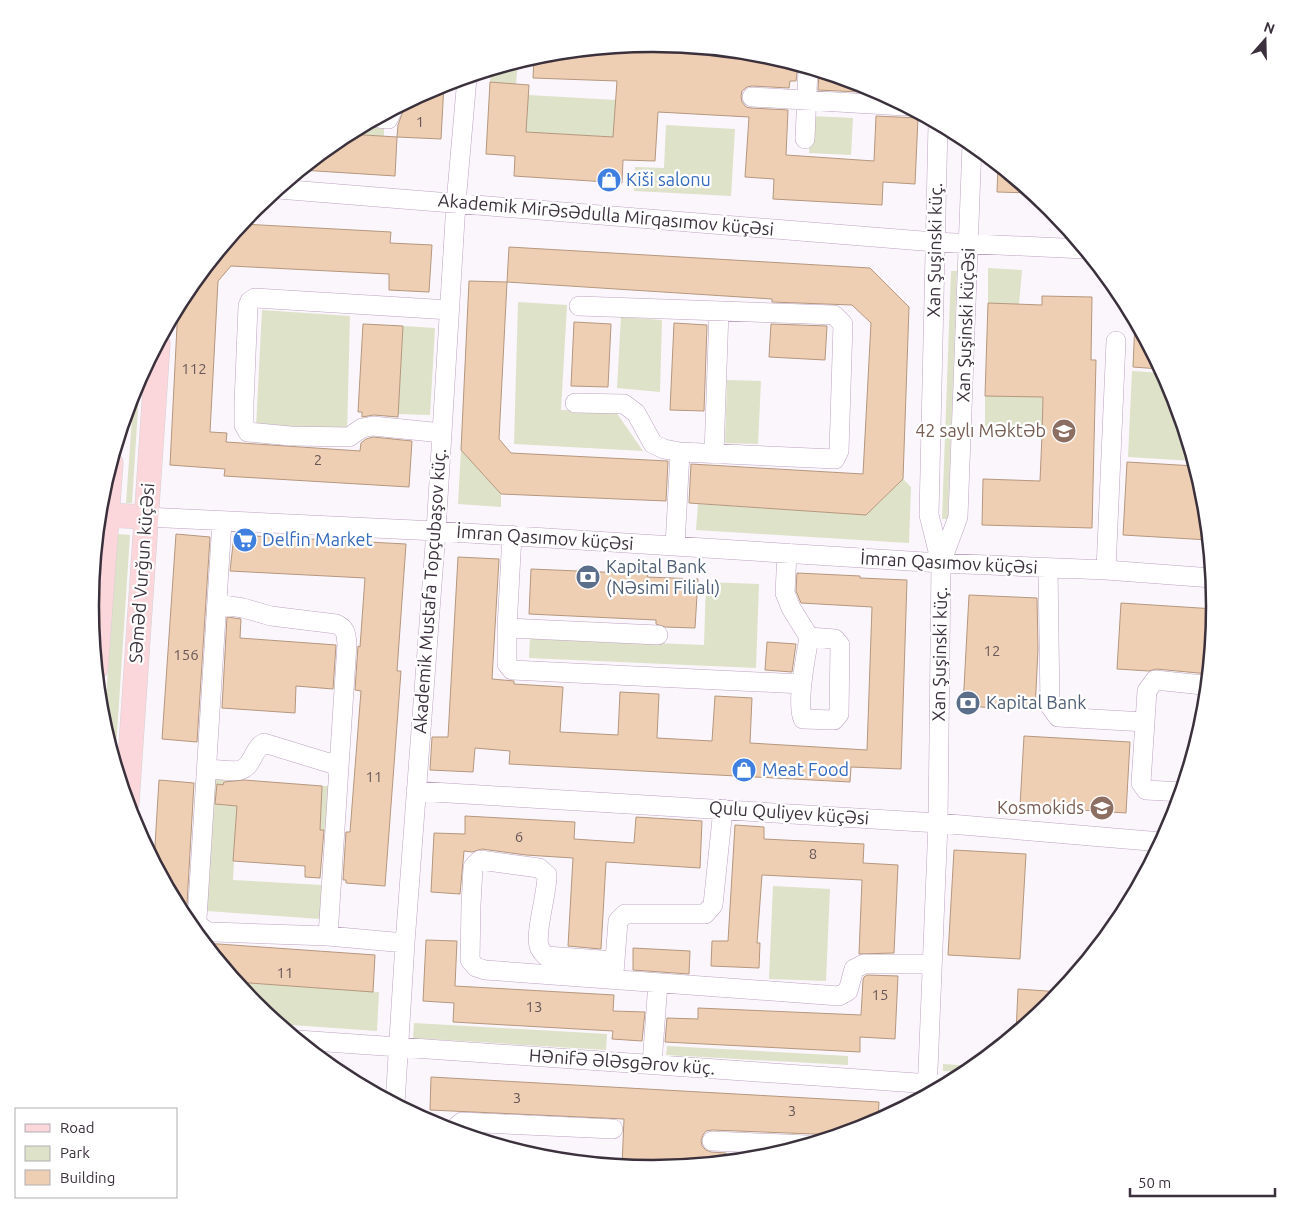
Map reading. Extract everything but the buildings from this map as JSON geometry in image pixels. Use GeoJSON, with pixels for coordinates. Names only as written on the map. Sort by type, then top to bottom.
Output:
{"type":"FeatureCollection","features":[{"type":"Feature","properties":{"kind":"main road","name":"Səməd Vurğun küçəsi"},"geometry":{"type":"LineString","coordinates":[[128,785],[157,359]]}},
{"type":"Feature","properties":{"kind":"main road"},"geometry":{"type":"LineString","coordinates":[[99,621],[108,506]]}},
{"type":"Feature","properties":{"kind":"main road"},"geometry":{"type":"LineString","coordinates":[[107,515],[146,517]]}},
{"type":"Feature","properties":{"kind":"street"},"geometry":{"type":"LineString","coordinates":[[806,139],[808,75]]}},
{"type":"Feature","properties":{"kind":"street","name":"Akademik Mustafa Topçubaşov küç."},"geometry":{"type":"LineString","coordinates":[[395,1097],[436,531],[456,203],[466,85]]}},
{"type":"Feature","properties":{"kind":"street"},"geometry":{"type":"LineString","coordinates":[[752,97],[887,105]]}},
{"type":"Feature","properties":{"kind":"street","name":"Xan Şuşinski küç."},"geometry":{"type":"LineString","coordinates":[[927,1087],[938,823],[941,563],[929,515],[938,132]]}},
{"type":"Feature","properties":{"kind":"street","name":"Xan Şuşinski küçəsi"},"geometry":{"type":"LineString","coordinates":[[941,563],[958,517],[970,244],[972,154]]}},
{"type":"Feature","properties":{"kind":"street","name":"Akademik Mirəsədulla Mirqasımov küçəsi"},"geometry":{"type":"LineString","coordinates":[[287,190],[970,244]]}},
{"type":"Feature","properties":{"kind":"street"},"geometry":{"type":"LineString","coordinates":[[970,244],[1075,249]]}},
{"type":"Feature","properties":{"kind":"street"},"geometry":{"type":"LineString","coordinates":[[442,433],[373,426],[362,428],[350,437],[290,436],[248,432],[244,425],[244,402],[248,306],[250,301],[255,298],[450,310]]}},
{"type":"Feature","properties":{"kind":"street"},"geometry":{"type":"LineString","coordinates":[[575,403],[624,404],[636,413],[653,444],[664,449],[680,452],[834,459],[840,451],[843,324],[834,315],[579,306]]}},
{"type":"Feature","properties":{"kind":"street"},"geometry":{"type":"LineString","coordinates":[[714,454],[719,311]]}},
{"type":"Feature","properties":{"kind":"street"},"geometry":{"type":"LineString","coordinates":[[1106,570],[1116,342]]}},
{"type":"Feature","properties":{"kind":"street"},"geometry":{"type":"LineString","coordinates":[[675,546],[680,452]]}},
{"type":"Feature","properties":{"kind":"street","name":"İmran Qasımov küçəsi"},"geometry":{"type":"LineString","coordinates":[[146,517],[512,535],[941,563],[1106,570],[1205,577]]}},
{"type":"Feature","properties":{"kind":"street"},"geometry":{"type":"LineString","coordinates":[[197,922],[222,521]]}},
{"type":"Feature","properties":{"kind":"street"},"geometry":{"type":"LineString","coordinates":[[512,535],[507,628],[507,664],[512,670],[802,684]]}},
{"type":"Feature","properties":{"kind":"street"},"geometry":{"type":"LineString","coordinates":[[787,553],[785,593],[791,608],[809,637],[802,684],[801,714],[803,719],[834,720],[839,714],[840,646],[835,639],[809,637]]}},
{"type":"Feature","properties":{"kind":"street"},"geometry":{"type":"LineString","coordinates":[[1048,568],[1050,706],[1058,717],[1145,722]]}},
{"type":"Feature","properties":{"kind":"street"},"geometry":{"type":"LineString","coordinates":[[217,604],[243,608],[271,616],[336,624],[345,631],[347,644],[328,936]]}},
{"type":"Feature","properties":{"kind":"street"},"geometry":{"type":"LineString","coordinates":[[507,628],[658,635]]}},
{"type":"Feature","properties":{"kind":"street"},"geometry":{"type":"LineString","coordinates":[[1174,792],[1146,790],[1141,783],[1147,691],[1155,680],[1201,685]]}},
{"type":"Feature","properties":{"kind":"street"},"geometry":{"type":"LineString","coordinates":[[207,768],[240,770],[247,766],[259,746],[264,743],[339,766]]}},
{"type":"Feature","properties":{"kind":"street","name":"Qulu Quliyev küçəsi"},"geometry":{"type":"LineString","coordinates":[[416,791],[938,823],[1154,841]]}},
{"type":"Feature","properties":{"kind":"street"},"geometry":{"type":"LineString","coordinates":[[614,970],[618,921],[625,914],[705,914],[713,905],[723,809]]}},
{"type":"Feature","properties":{"kind":"street"},"geometry":{"type":"LineString","coordinates":[[614,970],[485,970],[476,968],[470,960],[473,867],[480,860],[539,868],[547,875],[547,888],[538,938],[540,948],[546,956],[614,970],[658,983],[839,996],[848,991],[854,969],[864,964],[931,964]]}},
{"type":"Feature","properties":{"kind":"street"},"geometry":{"type":"LineString","coordinates":[[201,927],[208,932],[328,936],[405,943]]}},
{"type":"Feature","properties":{"kind":"street"},"geometry":{"type":"LineString","coordinates":[[652,1064],[658,983]]}},
{"type":"Feature","properties":{"kind":"street","name":"Hənifə Ələsgərov küç."},"geometry":{"type":"LineString","coordinates":[[309,1041],[652,1064],[924,1089]]}},
{"type":"Feature","properties":{"kind":"street"},"geometry":{"type":"LineString","coordinates":[[458,1125],[462,1122],[613,1129]]}},
{"type":"Feature","properties":{"kind":"street"},"geometry":{"type":"LineString","coordinates":[[712,1141],[787,1144]]}},
{"type":"Feature","properties":{"kind":"green space"},"geometry":{"type":"Polygon","coordinates":[[[517,69],[516,84],[490,82],[490,77],[517,69]]]}},
{"type":"Feature","properties":{"kind":"green space"},"geometry":{"type":"Polygon","coordinates":[[[528,95],[616,100],[613,137],[526,132],[528,95]]]}},
{"type":"Feature","properties":{"kind":"green space"},"geometry":{"type":"Polygon","coordinates":[[[811,116],[853,118],[851,155],[809,153],[811,116]]]}},
{"type":"Feature","properties":{"kind":"green space"},"geometry":{"type":"Polygon","coordinates":[[[384,123],[384,136],[363,135],[384,123]]]}},
{"type":"Feature","properties":{"kind":"green space"},"geometry":{"type":"Polygon","coordinates":[[[666,125],[735,129],[731,196],[634,191],[635,167],[664,168],[666,125]]]}},
{"type":"Feature","properties":{"kind":"green space"},"geometry":{"type":"Polygon","coordinates":[[[988,268],[1022,270],[1019,304],[988,303],[988,268]]]}},
{"type":"Feature","properties":{"kind":"green space"},"geometry":{"type":"Polygon","coordinates":[[[951,271],[957,271],[948,519],[942,519],[951,271]]]}},
{"type":"Feature","properties":{"kind":"green space"},"geometry":{"type":"Polygon","coordinates":[[[518,302],[567,305],[561,410],[616,412],[643,451],[514,444],[518,302]]]}},
{"type":"Feature","properties":{"kind":"green space"},"geometry":{"type":"Polygon","coordinates":[[[262,310],[350,316],[347,434],[256,427],[262,310]]]}},
{"type":"Feature","properties":{"kind":"green space"},"geometry":{"type":"Polygon","coordinates":[[[621,317],[662,320],[660,392],[617,388],[621,317]]]}},
{"type":"Feature","properties":{"kind":"green space"},"geometry":{"type":"Polygon","coordinates":[[[403,326],[435,328],[430,415],[398,414],[403,326]]]}},
{"type":"Feature","properties":{"kind":"green space"},"geometry":{"type":"Polygon","coordinates":[[[1132,371],[1154,372],[1177,428],[1187,461],[1128,457],[1132,371]]]}},
{"type":"Feature","properties":{"kind":"green space"},"geometry":{"type":"Polygon","coordinates":[[[727,380],[761,381],[758,444],[725,443],[727,380]]]}},
{"type":"Feature","properties":{"kind":"green space"},"geometry":{"type":"Polygon","coordinates":[[[1043,388],[1042,435],[985,434],[985,396],[1043,388]]]}},
{"type":"Feature","properties":{"kind":"green space"},"geometry":{"type":"Polygon","coordinates":[[[139,401],[132,503],[126,503],[132,418],[139,401]]]}},
{"type":"Feature","properties":{"kind":"green space"},"geometry":{"type":"Polygon","coordinates":[[[461,450],[501,494],[501,507],[458,504],[461,450]]]}},
{"type":"Feature","properties":{"kind":"green space"},"geometry":{"type":"Polygon","coordinates":[[[903,479],[911,487],[909,543],[696,530],[698,504],[866,515],[903,479]]]}},
{"type":"Feature","properties":{"kind":"green space"},"geometry":{"type":"Polygon","coordinates":[[[117,534],[130,535],[116,746],[106,698],[117,534]]]}},
{"type":"Feature","properties":{"kind":"green space"},"geometry":{"type":"Polygon","coordinates":[[[706,582],[759,584],[756,668],[529,658],[530,638],[704,645],[706,582]]]}},
{"type":"Feature","properties":{"kind":"green space"},"geometry":{"type":"Polygon","coordinates":[[[213,778],[224,779],[222,805],[320,811],[322,786],[335,786],[332,831],[236,824],[233,880],[322,885],[320,919],[207,911],[213,778]]]}},
{"type":"Feature","properties":{"kind":"green space"},"geometry":{"type":"Polygon","coordinates":[[[773,886],[830,889],[826,981],[769,979],[773,886]]]}},
{"type":"Feature","properties":{"kind":"green space"},"geometry":{"type":"Polygon","coordinates":[[[246,983],[379,992],[377,1031],[289,1025],[246,983]]]}},
{"type":"Feature","properties":{"kind":"green space"},"geometry":{"type":"Polygon","coordinates":[[[414,1023],[607,1034],[606,1050],[413,1038],[414,1023]]]}},
{"type":"Feature","properties":{"kind":"green space"},"geometry":{"type":"Polygon","coordinates":[[[667,1046],[848,1056],[848,1065],[666,1055],[667,1046]]]}},
{"type":"Feature","properties":{"kind":"green space"},"geometry":{"type":"Polygon","coordinates":[[[943,1064],[963,1065],[953,1071],[943,1071],[943,1064]]]}},
{"type":"Feature","properties":{"kind":"place","name":"Kiši salonu"},"geometry":{"type":"Point","coordinates":[609,180]}},
{"type":"Feature","properties":{"kind":"place","name":"42 saylı Məktəb"},"geometry":{"type":"Point","coordinates":[1064,431]}},
{"type":"Feature","properties":{"kind":"place","name":"Delfin Market"},"geometry":{"type":"Point","coordinates":[245,540]}},
{"type":"Feature","properties":{"kind":"place","name":"Kapital Bank (Nəsimi Filialı)"},"geometry":{"type":"Point","coordinates":[588,577]}},
{"type":"Feature","properties":{"kind":"place","name":"Kapital Bank"},"geometry":{"type":"Point","coordinates":[968,703]}},
{"type":"Feature","properties":{"kind":"place","name":"Meat Food"},"geometry":{"type":"Point","coordinates":[744,770]}},
{"type":"Feature","properties":{"kind":"place","name":"Kosmokids"},"geometry":{"type":"Point","coordinates":[1102,808]}}]}
